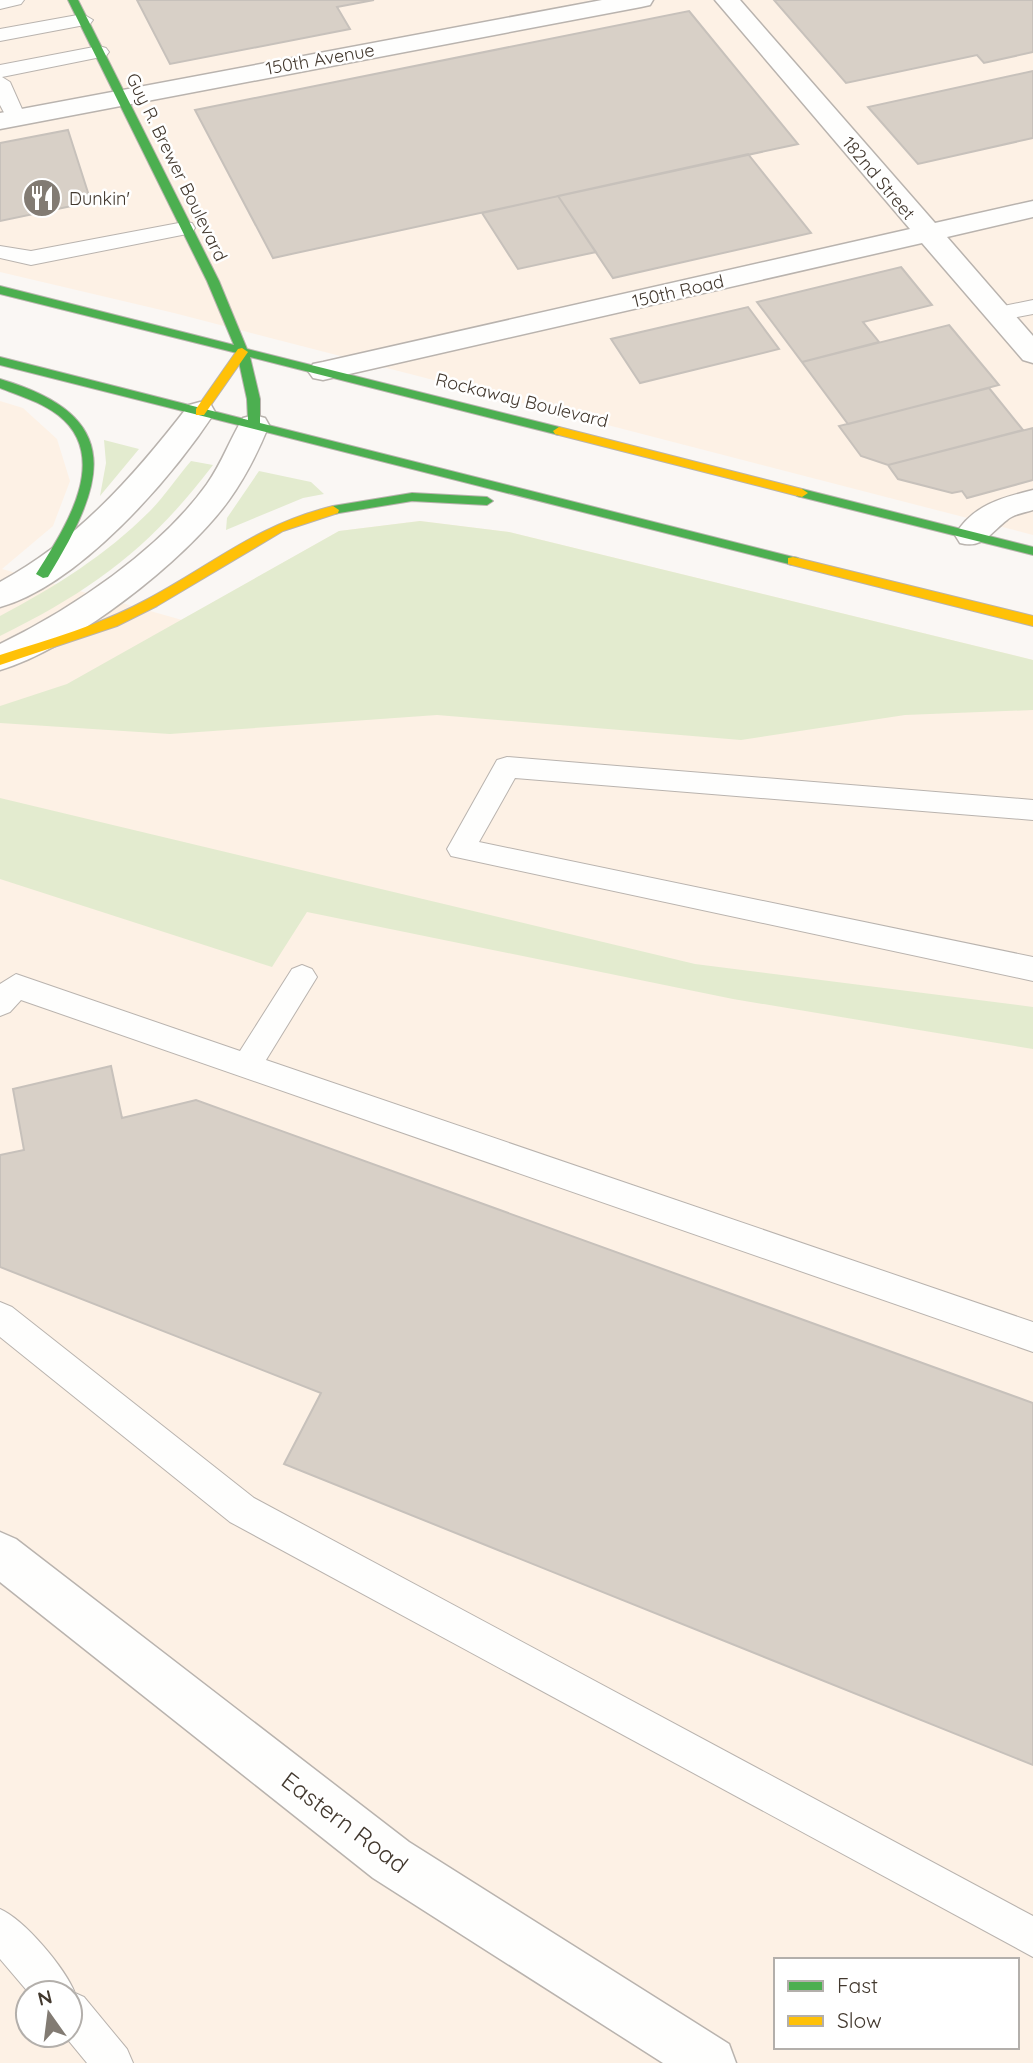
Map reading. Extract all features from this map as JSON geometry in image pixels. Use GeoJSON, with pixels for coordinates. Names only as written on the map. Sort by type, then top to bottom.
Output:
{"type":"FeatureCollection","features":[{"type":"Feature","properties":{"kind":"main road","name":"Guy R. Brewer Boulevard"},"geometry":{"type":"LineString","coordinates":[[73,0],[242,352],[256,401],[254,425]]}},
{"type":"Feature","properties":{"kind":"main road","name":"Rockaway Boulevard"},"geometry":{"type":"LineString","coordinates":[[5,291],[1033,551]]}},
{"type":"Feature","properties":{"kind":"main road"},"geometry":{"type":"LineString","coordinates":[[200,412],[242,352]]}},
{"type":"Feature","properties":{"kind":"main road"},"geometry":{"type":"LineString","coordinates":[[0,361],[1033,621]]}},
{"type":"Feature","properties":{"kind":"main road"},"geometry":{"type":"LineString","coordinates":[[0,383],[66,416],[77,426],[85,444],[89,466],[85,494],[43,574]]}},
{"type":"Feature","properties":{"kind":"main road"},"geometry":{"type":"LineString","coordinates":[[0,659],[127,616],[273,531],[317,513],[412,497],[575,506]]}},
{"type":"Feature","properties":{"kind":"street","name":"150th Avenue"},"geometry":{"type":"LineString","coordinates":[[8,119],[641,0]]}},
{"type":"Feature","properties":{"kind":"street","name":"182nd Street"},"geometry":{"type":"LineString","coordinates":[[727,0],[1033,354]]}},
{"type":"Feature","properties":{"kind":"street","name":"150th Road"},"geometry":{"type":"LineString","coordinates":[[323,371],[1033,209]]}},
{"type":"Feature","properties":{"kind":"street"},"geometry":{"type":"LineString","coordinates":[[0,596],[43,574],[118,514],[200,412]]}},
{"type":"Feature","properties":{"kind":"street"},"geometry":{"type":"LineString","coordinates":[[0,659],[94,605],[167,547],[222,485],[244,453],[254,425]]}},
{"type":"Feature","properties":{"kind":"street"},"geometry":{"type":"LineString","coordinates":[[971,535],[998,510],[1033,500]]}},
{"type":"Feature","properties":{"kind":"street","name":"Eastern Road"},"geometry":{"type":"LineString","coordinates":[[0,1554],[391,1860],[710,2063]]}},
{"type":"Feature","properties":{"kind":"lane"},"geometry":{"type":"LineString","coordinates":[[0,2],[14,0]]}},
{"type":"Feature","properties":{"kind":"lane"},"geometry":{"type":"LineString","coordinates":[[0,35],[83,20]]}},
{"type":"Feature","properties":{"kind":"lane"},"geometry":{"type":"LineString","coordinates":[[0,71],[99,52]]}},
{"type":"Feature","properties":{"kind":"lane"},"geometry":{"type":"LineString","coordinates":[[0,82],[8,119]]}},
{"type":"Feature","properties":{"kind":"lane"},"geometry":{"type":"LineString","coordinates":[[0,252],[31,258],[184,228]]}},
{"type":"Feature","properties":{"kind":"lane"},"geometry":{"type":"LineString","coordinates":[[5,291],[31,258]]}},
{"type":"Feature","properties":{"kind":"lane"},"geometry":{"type":"LineString","coordinates":[[998,314],[1033,307]]}},
{"type":"Feature","properties":{"kind":"lane"},"geometry":{"type":"LineString","coordinates":[[1033,810],[507,767],[461,849],[1033,969]]}},
{"type":"Feature","properties":{"kind":"lane"},"geometry":{"type":"LineString","coordinates":[[247,1065],[302,976]]}},
{"type":"Feature","properties":{"kind":"lane"},"geometry":{"type":"LineString","coordinates":[[5,990],[247,1065],[1033,1337]]}},
{"type":"Feature","properties":{"kind":"lane"},"geometry":{"type":"LineString","coordinates":[[0,1317],[242,1510],[1033,1937]]}},
{"type":"Feature","properties":{"kind":"lane"},"geometry":{"type":"LineString","coordinates":[[0,1929],[43,1979]]}},
{"type":"Feature","properties":{"kind":"lane"},"geometry":{"type":"LineString","coordinates":[[84,2028],[113,2063]]}},
{"type":"Feature","properties":{"kind":"shaded area"},"geometry":{"type":"Polygon","coordinates":[[[0,0],[1033,0],[1033,535],[174,313],[0,272],[0,0]]]}},
{"type":"Feature","properties":{"kind":"shaded area"},"geometry":{"type":"Polygon","coordinates":[[[0,401],[23,408],[57,439],[70,481],[53,526],[2,569],[182,620],[339,531],[420,521],[509,532],[1033,660],[1033,2063],[0,2063],[0,401]]]}},
{"type":"Feature","properties":{"kind":"green space"},"geometry":{"type":"Polygon","coordinates":[[[104,440],[139,449],[100,496],[106,463],[104,440]]]}},
{"type":"Feature","properties":{"kind":"green space"},"geometry":{"type":"Polygon","coordinates":[[[191,461],[213,465],[190,494],[142,543],[92,584],[0,636],[0,616],[60,582],[116,542],[155,505],[191,461]]]}},
{"type":"Feature","properties":{"kind":"green space"},"geometry":{"type":"Polygon","coordinates":[[[259,471],[311,482],[324,494],[303,498],[226,530],[227,518],[259,471]]]}},
{"type":"Feature","properties":{"kind":"green space"},"geometry":{"type":"Polygon","coordinates":[[[420,521],[509,532],[1033,660],[1033,710],[905,715],[741,740],[437,715],[170,734],[0,723],[0,706],[67,684],[339,531],[420,521]]]}},
{"type":"Feature","properties":{"kind":"green space"},"geometry":{"type":"Polygon","coordinates":[[[0,798],[695,964],[1033,1007],[1033,1049],[733,999],[307,912],[272,967],[0,879],[0,798]]]}},
{"type":"Feature","properties":{"kind":"building"},"geometry":{"type":"Polygon","coordinates":[[[137,0],[374,0],[337,7],[350,29],[170,64],[137,0]]]}},
{"type":"Feature","properties":{"kind":"building"},"geometry":{"type":"Polygon","coordinates":[[[774,0],[1033,0],[1033,52],[984,63],[977,55],[846,83],[774,0]]]}},
{"type":"Feature","properties":{"kind":"building"},"geometry":{"type":"Polygon","coordinates":[[[689,11],[798,144],[273,258],[195,110],[689,11]]]}},
{"type":"Feature","properties":{"kind":"building"},"geometry":{"type":"Polygon","coordinates":[[[1033,71],[1033,138],[918,164],[868,107],[1033,71]]]}},
{"type":"Feature","properties":{"kind":"building"},"geometry":{"type":"Polygon","coordinates":[[[68,130],[91,202],[0,221],[0,143],[68,130]]]}},
{"type":"Feature","properties":{"kind":"building"},"geometry":{"type":"Polygon","coordinates":[[[748,154],[811,233],[613,278],[558,196],[748,154]]]}},
{"type":"Feature","properties":{"kind":"building"},"geometry":{"type":"Polygon","coordinates":[[[558,196],[596,252],[518,269],[482,213],[558,196]]]}},
{"type":"Feature","properties":{"kind":"building"},"geometry":{"type":"Polygon","coordinates":[[[901,267],[932,305],[863,322],[879,342],[802,362],[757,302],[901,267]]]}},
{"type":"Feature","properties":{"kind":"building"},"geometry":{"type":"Polygon","coordinates":[[[748,307],[779,349],[640,383],[611,339],[748,307]]]}},
{"type":"Feature","properties":{"kind":"building"},"geometry":{"type":"Polygon","coordinates":[[[949,325],[999,385],[848,424],[802,362],[949,325]]]}},
{"type":"Feature","properties":{"kind":"building"},"geometry":{"type":"Polygon","coordinates":[[[989,388],[1023,430],[888,465],[861,456],[839,426],[989,388]]]}},
{"type":"Feature","properties":{"kind":"building"},"geometry":{"type":"Polygon","coordinates":[[[1033,428],[1033,480],[967,498],[962,491],[952,493],[898,479],[888,465],[1033,428]]]}},
{"type":"Feature","properties":{"kind":"building"},"geometry":{"type":"Polygon","coordinates":[[[111,1066],[122,1118],[196,1100],[1033,1403],[1033,1765],[284,1464],[321,1393],[0,1267],[0,1155],[24,1150],[13,1089],[111,1066]]]}},
{"type":"Feature","properties":{"kind":"traffic: fast"},"geometry":{"type":"LineString","coordinates":[[73,0],[227,311],[248,370],[254,425]]}},
{"type":"Feature","properties":{"kind":"traffic: fast"},"geometry":{"type":"LineString","coordinates":[[0,290],[559,431]]}},
{"type":"Feature","properties":{"kind":"traffic: fast"},"geometry":{"type":"LineString","coordinates":[[0,361],[793,561]]}},
{"type":"Feature","properties":{"kind":"traffic: fast"},"geometry":{"type":"LineString","coordinates":[[0,383],[61,411],[82,435],[89,454],[89,475],[76,517],[43,574]]}},
{"type":"Feature","properties":{"kind":"traffic: fast"},"geometry":{"type":"LineString","coordinates":[[802,493],[1033,551]]}},
{"type":"Feature","properties":{"kind":"traffic: fast"},"geometry":{"type":"LineString","coordinates":[[333,510],[412,497],[487,501]]}},
{"type":"Feature","properties":{"kind":"traffic: slow"},"geometry":{"type":"LineString","coordinates":[[200,412],[242,352]]}},
{"type":"Feature","properties":{"kind":"traffic: slow"},"geometry":{"type":"LineString","coordinates":[[559,431],[802,493]]}},
{"type":"Feature","properties":{"kind":"traffic: slow"},"geometry":{"type":"LineString","coordinates":[[0,660],[112,623],[153,603],[227,556],[278,528],[333,510]]}},
{"type":"Feature","properties":{"kind":"traffic: slow"},"geometry":{"type":"LineString","coordinates":[[793,561],[1033,621]]}},
{"type":"Feature","properties":{"kind":"place","name":"Dunkin'"},"geometry":{"type":"Point","coordinates":[42,198]}}]}
